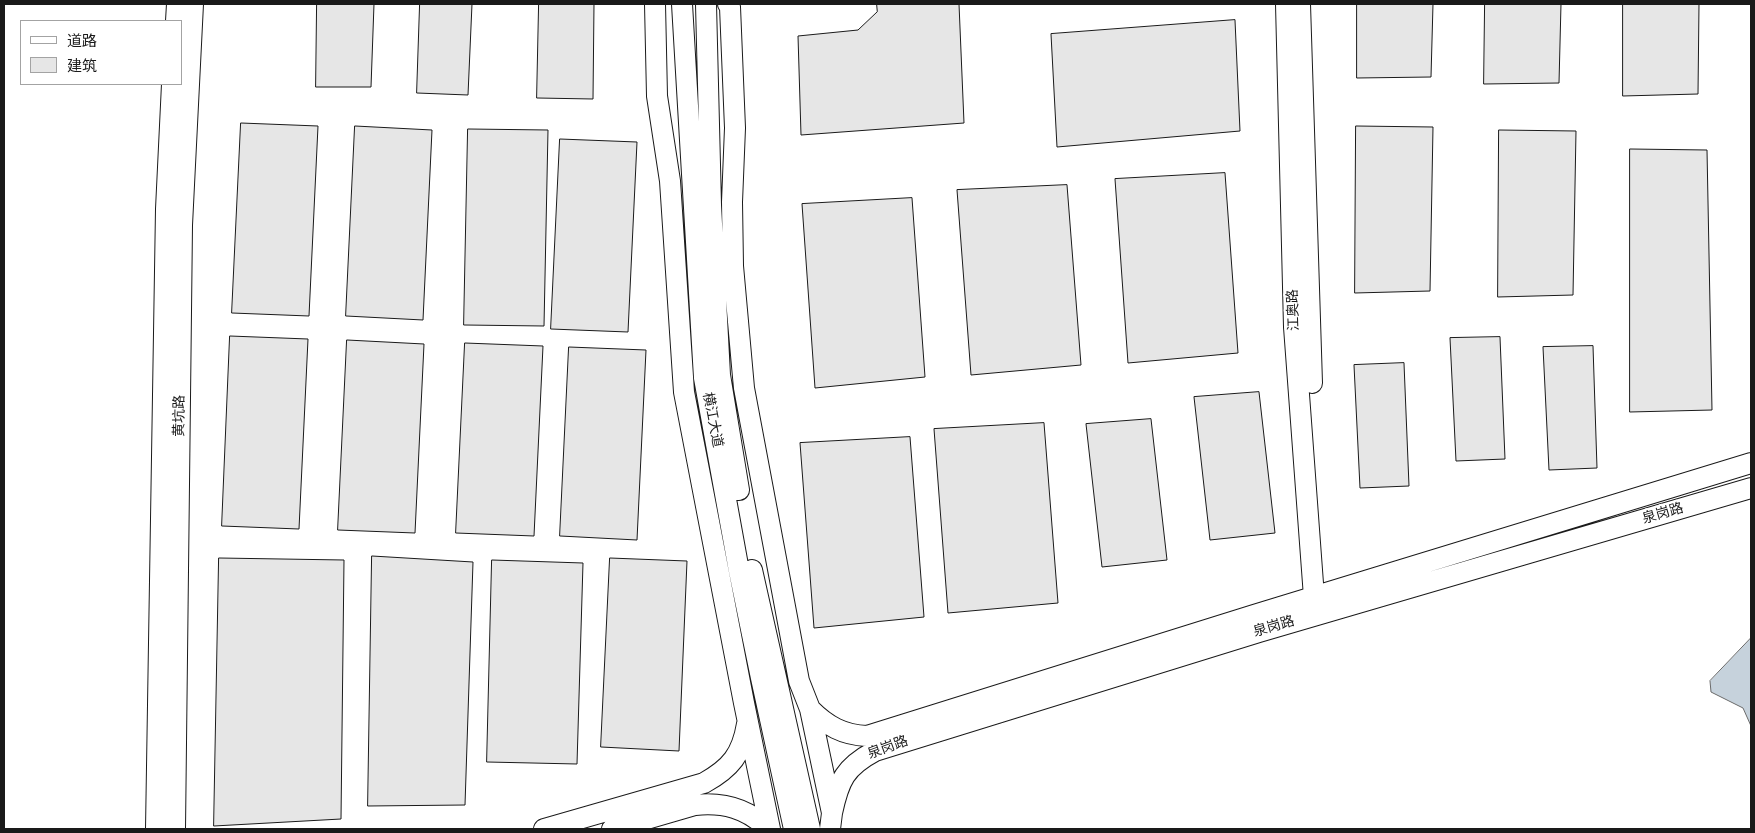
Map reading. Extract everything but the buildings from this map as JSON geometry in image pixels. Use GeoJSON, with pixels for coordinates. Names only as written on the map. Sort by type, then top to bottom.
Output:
{"type":"FeatureCollection","features":[{"type":"Feature","properties":{"kind":"street"},"geometry":{"type":"LineString","coordinates":[[176,20],[177,4]]}},
{"type":"Feature","properties":{"kind":"street","name":"黄坑路"},"geometry":{"type":"LineString","coordinates":[[175,829],[182,225],[193,4]]}},
{"type":"Feature","properties":{"kind":"street"},"geometry":{"type":"LineString","coordinates":[[655,4],[657,96],[670,181],[684,392],[769,829]]}},
{"type":"Feature","properties":{"kind":"street","name":"横江大道"},"geometry":{"type":"LineString","coordinates":[[682,4],[704,378],[768,672],[810,829]]}},
{"type":"Feature","properties":{"kind":"street","name":"横江大道"},"geometry":{"type":"LineString","coordinates":[[706,4],[711,205],[720,375],[794,829]]}},
{"type":"Feature","properties":{"kind":"street"},"geometry":{"type":"LineString","coordinates":[[728,4],[730,7],[735,128],[732,202],[733,266],[744,388],[795,662],[799,681],[810,709],[831,821]]}},
{"type":"Feature","properties":{"kind":"street","name":"江奥路"},"geometry":{"type":"LineString","coordinates":[[1286,4],[1294,327],[1323,604]]}},
{"type":"Feature","properties":{"kind":"street","name":"江奥路"},"geometry":{"type":"LineString","coordinates":[[1300,4],[1310,355],[1323,604]]}},
{"type":"Feature","properties":{"kind":"street","name":"黄坑路"},"geometry":{"type":"LineString","coordinates":[[156,829],[166,219],[172,85]]}},
{"type":"Feature","properties":{"kind":"street","name":"泉岗路"},"geometry":{"type":"LineString","coordinates":[[831,821],[837,788],[844,775],[873,743],[1323,604],[1751,463]]}},
{"type":"Feature","properties":{"kind":"street","name":"泉岗路"},"geometry":{"type":"LineString","coordinates":[[1323,604],[1751,488]]}},
{"type":"Feature","properties":{"kind":"street"},"geometry":{"type":"LineString","coordinates":[[740,683],[795,662]]}},
{"type":"Feature","properties":{"kind":"street","name":"泉岗路"},"geometry":{"type":"LineString","coordinates":[[810,709],[823,722],[834,728],[873,743]]}},
{"type":"Feature","properties":{"kind":"street"},"geometry":{"type":"LineString","coordinates":[[612,829],[692,797],[704,783],[727,768],[737,755],[744,740],[747,720]]}},
{"type":"Feature","properties":{"kind":"street"},"geometry":{"type":"LineString","coordinates":[[544,829],[692,797],[735,807],[754,817],[769,829]]}},
{"type":"Feature","properties":{"kind":"shaded area"},"geometry":{"type":"Polygon","coordinates":[[[1751,638],[1751,726],[1743,708],[1711,692],[1710,681],[1751,638]]]}}]}
